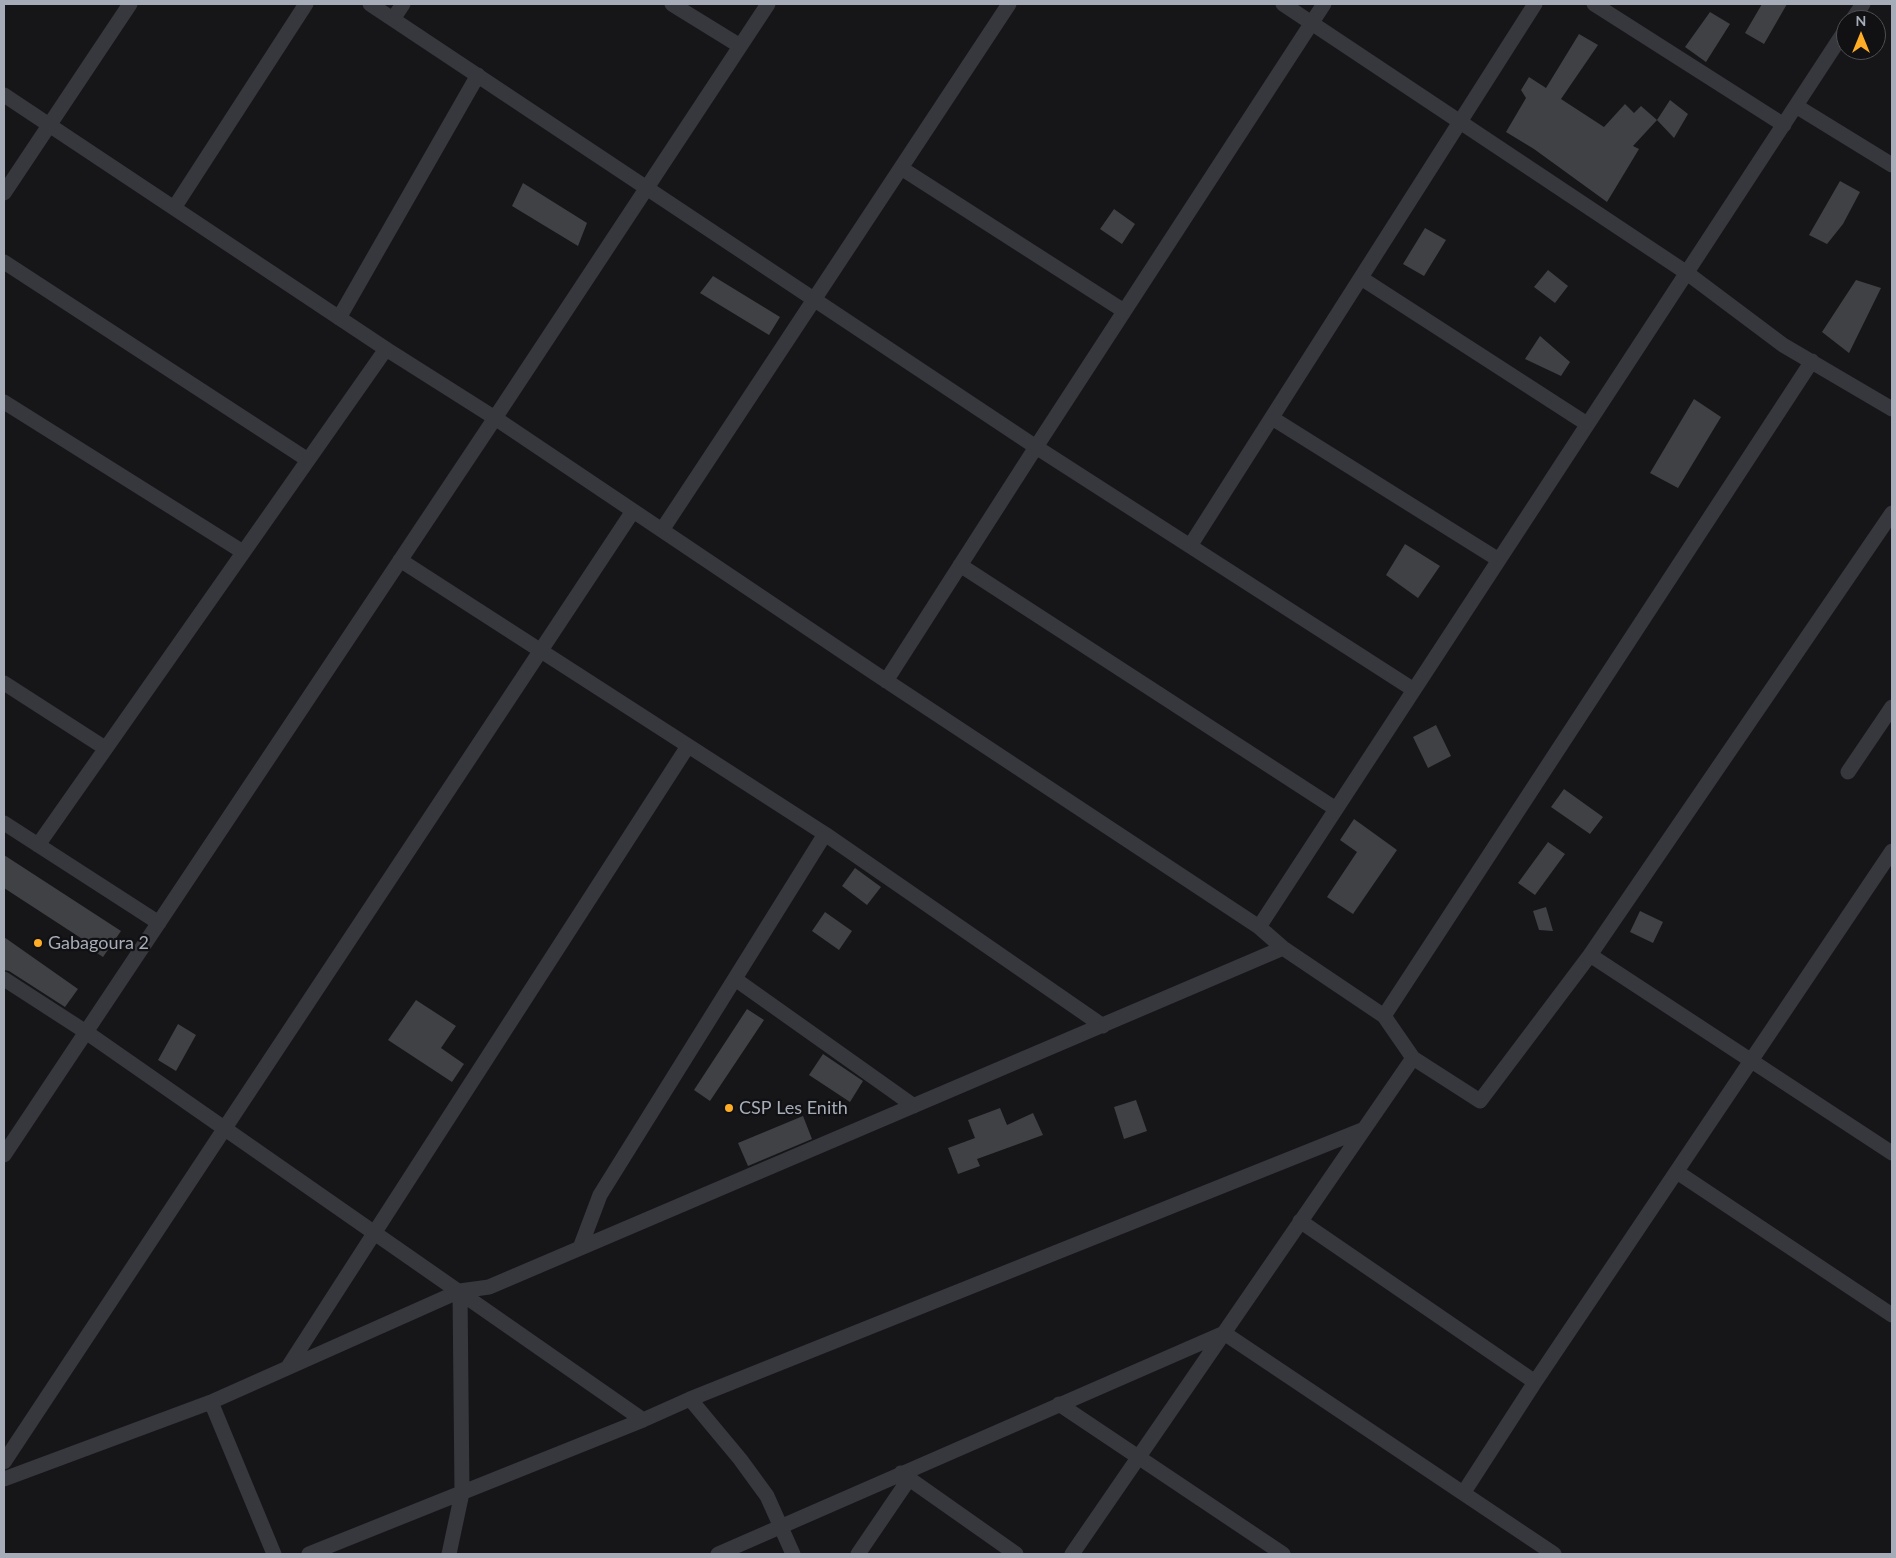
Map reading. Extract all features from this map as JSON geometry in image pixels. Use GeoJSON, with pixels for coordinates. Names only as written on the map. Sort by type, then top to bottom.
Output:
{"type":"FeatureCollection","features":[{"type":"Feature","properties":{"kind":"street"},"geometry":{"type":"LineString","coordinates":[[4,193],[130,4]]}},
{"type":"Feature","properties":{"kind":"street"},"geometry":{"type":"LineString","coordinates":[[174,208],[306,4]]}},
{"type":"Feature","properties":{"kind":"street"},"geometry":{"type":"LineString","coordinates":[[370,4],[1036,447],[1414,690]]}},
{"type":"Feature","properties":{"kind":"street"},"geometry":{"type":"LineString","coordinates":[[393,19],[404,4]]}},
{"type":"Feature","properties":{"kind":"street"},"geometry":{"type":"LineString","coordinates":[[672,4],[740,46]]}},
{"type":"Feature","properties":{"kind":"street"},"geometry":{"type":"LineString","coordinates":[[4,1154],[496,418],[768,4]]}},
{"type":"Feature","properties":{"kind":"street"},"geometry":{"type":"LineString","coordinates":[[662,530],[1009,4]]}},
{"type":"Feature","properties":{"kind":"street"},"geometry":{"type":"LineString","coordinates":[[1283,4],[1687,273],[1783,344],[1892,409]]}},
{"type":"Feature","properties":{"kind":"street"},"geometry":{"type":"LineString","coordinates":[[886,681],[1324,4]]}},
{"type":"Feature","properties":{"kind":"street"},"geometry":{"type":"LineString","coordinates":[[1190,546],[1535,4]]}},
{"type":"Feature","properties":{"kind":"street"},"geometry":{"type":"LineString","coordinates":[[1594,4],[1784,125]]}},
{"type":"Feature","properties":{"kind":"street"},"geometry":{"type":"LineString","coordinates":[[1259,926],[1836,45]]}},
{"type":"Feature","properties":{"kind":"street"},"geometry":{"type":"LineString","coordinates":[[339,318],[478,75]]}},
{"type":"Feature","properties":{"kind":"street"},"geometry":{"type":"LineString","coordinates":[[4,95],[386,349],[496,418],[886,681],[1259,926],[1283,948],[1384,1016],[1414,1058],[1480,1100],[1590,954],[1892,513]]}},
{"type":"Feature","properties":{"kind":"street"},"geometry":{"type":"LineString","coordinates":[[1796,106],[1892,165]]}},
{"type":"Feature","properties":{"kind":"street"},"geometry":{"type":"LineString","coordinates":[[901,168],[1124,311]]}},
{"type":"Feature","properties":{"kind":"street"},"geometry":{"type":"LineString","coordinates":[[4,262],[308,460]]}},
{"type":"Feature","properties":{"kind":"street"},"geometry":{"type":"LineString","coordinates":[[1361,278],[1587,424]]}},
{"type":"Feature","properties":{"kind":"street"},"geometry":{"type":"LineString","coordinates":[[38,845],[386,349]]}},
{"type":"Feature","properties":{"kind":"street"},"geometry":{"type":"LineString","coordinates":[[1384,1016],[1812,361]]}},
{"type":"Feature","properties":{"kind":"street"},"geometry":{"type":"LineString","coordinates":[[4,402],[243,552]]}},
{"type":"Feature","properties":{"kind":"street"},"geometry":{"type":"LineString","coordinates":[[1272,418],[1499,560]]}},
{"type":"Feature","properties":{"kind":"street"},"geometry":{"type":"LineString","coordinates":[[4,1462],[634,511]]}},
{"type":"Feature","properties":{"kind":"street"},"geometry":{"type":"LineString","coordinates":[[400,560],[825,834],[1103,1026]]}},
{"type":"Feature","properties":{"kind":"street"},"geometry":{"type":"LineString","coordinates":[[960,565],[1336,809]]}},
{"type":"Feature","properties":{"kind":"street"},"geometry":{"type":"LineString","coordinates":[[4,683],[105,748]]}},
{"type":"Feature","properties":{"kind":"street"},"geometry":{"type":"LineString","coordinates":[[1848,772],[1892,707]]}},
{"type":"Feature","properties":{"kind":"street"},"geometry":{"type":"LineString","coordinates":[[288,1366],[688,746]]}},
{"type":"Feature","properties":{"kind":"street"},"geometry":{"type":"LineString","coordinates":[[4,823],[159,923]]}},
{"type":"Feature","properties":{"kind":"street"},"geometry":{"type":"LineString","coordinates":[[580,1248],[600,1195],[825,834]]}},
{"type":"Feature","properties":{"kind":"street"},"geometry":{"type":"LineString","coordinates":[[1464,1492],[1535,1382],[1892,850]]}},
{"type":"Feature","properties":{"kind":"street"},"geometry":{"type":"LineString","coordinates":[[4,1479],[211,1402],[288,1366],[460,1291],[489,1287],[1283,948]]}},
{"type":"Feature","properties":{"kind":"street"},"geometry":{"type":"LineString","coordinates":[[1590,954],[1892,1154]]}},
{"type":"Feature","properties":{"kind":"street"},"geometry":{"type":"LineString","coordinates":[[4,978],[225,1128],[643,1420]]}},
{"type":"Feature","properties":{"kind":"street"},"geometry":{"type":"LineString","coordinates":[[734,979],[914,1106]]}},
{"type":"Feature","properties":{"kind":"street"},"geometry":{"type":"LineString","coordinates":[[1072,1554],[1362,1130],[1414,1058]]}},
{"type":"Feature","properties":{"kind":"street"},"geometry":{"type":"LineString","coordinates":[[309,1554],[1362,1130]]}},
{"type":"Feature","properties":{"kind":"street"},"geometry":{"type":"LineString","coordinates":[[1677,1172],[1892,1315]]}},
{"type":"Feature","properties":{"kind":"street"},"geometry":{"type":"LineString","coordinates":[[1300,1220],[1535,1382]]}},
{"type":"Feature","properties":{"kind":"street"},"geometry":{"type":"LineString","coordinates":[[449,1554],[462,1493],[460,1291]]}},
{"type":"Feature","properties":{"kind":"street"},"geometry":{"type":"LineString","coordinates":[[718,1554],[905,1476],[1059,1404],[1224,1333]]}},
{"type":"Feature","properties":{"kind":"street"},"geometry":{"type":"LineString","coordinates":[[1224,1333],[1554,1554]]}},
{"type":"Feature","properties":{"kind":"street"},"geometry":{"type":"LineString","coordinates":[[690,1399],[767,1496],[793,1554]]}},
{"type":"Feature","properties":{"kind":"street"},"geometry":{"type":"LineString","coordinates":[[211,1402],[274,1554]]}},
{"type":"Feature","properties":{"kind":"street"},"geometry":{"type":"LineString","coordinates":[[1059,1404],[1283,1554]]}},
{"type":"Feature","properties":{"kind":"street"},"geometry":{"type":"LineString","coordinates":[[858,1554],[905,1476]]}},
{"type":"Feature","properties":{"kind":"street"},"geometry":{"type":"LineString","coordinates":[[905,1476],[1016,1554]]}},
{"type":"Feature","properties":{"kind":"building"},"geometry":{"type":"Polygon","coordinates":[[[1762,4],[1787,4],[1764,44],[1745,33],[1762,4]]]}},
{"type":"Feature","properties":{"kind":"building"},"geometry":{"type":"Polygon","coordinates":[[[1710,12],[1730,24],[1706,62],[1685,47],[1710,12]]]}},
{"type":"Feature","properties":{"kind":"building"},"geometry":{"type":"Polygon","coordinates":[[[1579,34],[1598,45],[1561,99],[1604,127],[1625,104],[1634,113],[1641,106],[1657,120],[1633,146],[1639,149],[1607,202],[1534,149],[1506,132],[1526,98],[1521,90],[1529,77],[1546,88],[1579,34]]]}},
{"type":"Feature","properties":{"kind":"building"},"geometry":{"type":"Polygon","coordinates":[[[1670,100],[1688,114],[1674,138],[1657,120],[1670,100]]]}},
{"type":"Feature","properties":{"kind":"building"},"geometry":{"type":"Polygon","coordinates":[[[1840,181],[1860,192],[1843,224],[1827,244],[1809,235],[1840,181]]]}},
{"type":"Feature","properties":{"kind":"building"},"geometry":{"type":"Polygon","coordinates":[[[523,183],[587,223],[578,246],[512,206],[523,183]]]}},
{"type":"Feature","properties":{"kind":"building"},"geometry":{"type":"Polygon","coordinates":[[[1114,209],[1135,224],[1122,244],[1100,229],[1114,209]]]}},
{"type":"Feature","properties":{"kind":"building"},"geometry":{"type":"Polygon","coordinates":[[[1425,228],[1446,240],[1424,276],[1403,264],[1425,228]]]}},
{"type":"Feature","properties":{"kind":"building"},"geometry":{"type":"Polygon","coordinates":[[[1548,270],[1568,286],[1555,303],[1534,287],[1548,270]]]}},
{"type":"Feature","properties":{"kind":"building"},"geometry":{"type":"Polygon","coordinates":[[[713,276],[780,317],[769,335],[700,293],[713,276]]]}},
{"type":"Feature","properties":{"kind":"building"},"geometry":{"type":"Polygon","coordinates":[[[1856,280],[1881,288],[1849,353],[1822,332],[1856,280]]]}},
{"type":"Feature","properties":{"kind":"building"},"geometry":{"type":"Polygon","coordinates":[[[1540,336],[1570,362],[1561,376],[1525,359],[1540,336]]]}},
{"type":"Feature","properties":{"kind":"building"},"geometry":{"type":"Polygon","coordinates":[[[1694,399],[1721,417],[1678,488],[1650,473],[1694,399]]]}},
{"type":"Feature","properties":{"kind":"building"},"geometry":{"type":"Polygon","coordinates":[[[1405,544],[1440,566],[1418,598],[1386,575],[1405,544]]]}},
{"type":"Feature","properties":{"kind":"building"},"geometry":{"type":"Polygon","coordinates":[[[1436,725],[1451,756],[1428,768],[1413,737],[1436,725]]]}},
{"type":"Feature","properties":{"kind":"building"},"geometry":{"type":"Polygon","coordinates":[[[1564,789],[1603,817],[1590,834],[1551,807],[1564,789]]]}},
{"type":"Feature","properties":{"kind":"building"},"geometry":{"type":"Polygon","coordinates":[[[1354,819],[1397,850],[1353,914],[1327,897],[1357,852],[1340,840],[1354,819]]]}},
{"type":"Feature","properties":{"kind":"building"},"geometry":{"type":"Polygon","coordinates":[[[1548,842],[1565,854],[1535,895],[1518,883],[1548,842]]]}},
{"type":"Feature","properties":{"kind":"building"},"geometry":{"type":"Polygon","coordinates":[[[4,855],[121,931],[103,957],[88,947],[90,944],[4,888],[4,855]]]}},
{"type":"Feature","properties":{"kind":"building"},"geometry":{"type":"Polygon","coordinates":[[[855,868],[881,887],[867,905],[842,886],[855,868]]]}},
{"type":"Feature","properties":{"kind":"building"},"geometry":{"type":"Polygon","coordinates":[[[1546,907],[1553,931],[1539,930],[1533,911],[1546,907]]]}},
{"type":"Feature","properties":{"kind":"building"},"geometry":{"type":"Polygon","coordinates":[[[1640,911],[1663,922],[1653,943],[1630,932],[1640,911]]]}},
{"type":"Feature","properties":{"kind":"building"},"geometry":{"type":"Polygon","coordinates":[[[825,912],[852,931],[839,950],[812,931],[825,912]]]}},
{"type":"Feature","properties":{"kind":"building"},"geometry":{"type":"Polygon","coordinates":[[[4,937],[78,989],[65,1007],[9,971],[4,970],[4,937]]]}},
{"type":"Feature","properties":{"kind":"building"},"geometry":{"type":"Polygon","coordinates":[[[416,1000],[456,1026],[441,1048],[464,1064],[452,1082],[388,1040],[416,1000]]]}},
{"type":"Feature","properties":{"kind":"building"},"geometry":{"type":"Polygon","coordinates":[[[747,1009],[764,1020],[710,1101],[694,1090],[747,1009]]]}},
{"type":"Feature","properties":{"kind":"building"},"geometry":{"type":"Polygon","coordinates":[[[178,1024],[196,1035],[176,1071],[158,1060],[178,1024]]]}},
{"type":"Feature","properties":{"kind":"building"},"geometry":{"type":"Polygon","coordinates":[[[823,1054],[863,1081],[850,1102],[809,1075],[823,1054]]]}},
{"type":"Feature","properties":{"kind":"building"},"geometry":{"type":"Polygon","coordinates":[[[1136,1100],[1147,1131],[1124,1139],[1114,1107],[1136,1100]]]}},
{"type":"Feature","properties":{"kind":"building"},"geometry":{"type":"Polygon","coordinates":[[[1000,1108],[1007,1125],[1033,1113],[1043,1135],[977,1159],[980,1166],[958,1174],[948,1148],[975,1138],[968,1120],[1000,1108]]]}},
{"type":"Feature","properties":{"kind":"building"},"geometry":{"type":"Polygon","coordinates":[[[803,1116],[812,1139],[748,1166],[738,1143],[803,1116]]]}},
{"type":"Feature","properties":{"kind":"place","name":"Gabagoura 2"},"geometry":{"type":"Point","coordinates":[38,943]}},
{"type":"Feature","properties":{"kind":"place","name":"CSP Les Enith"},"geometry":{"type":"Point","coordinates":[729,1108]}}]}
